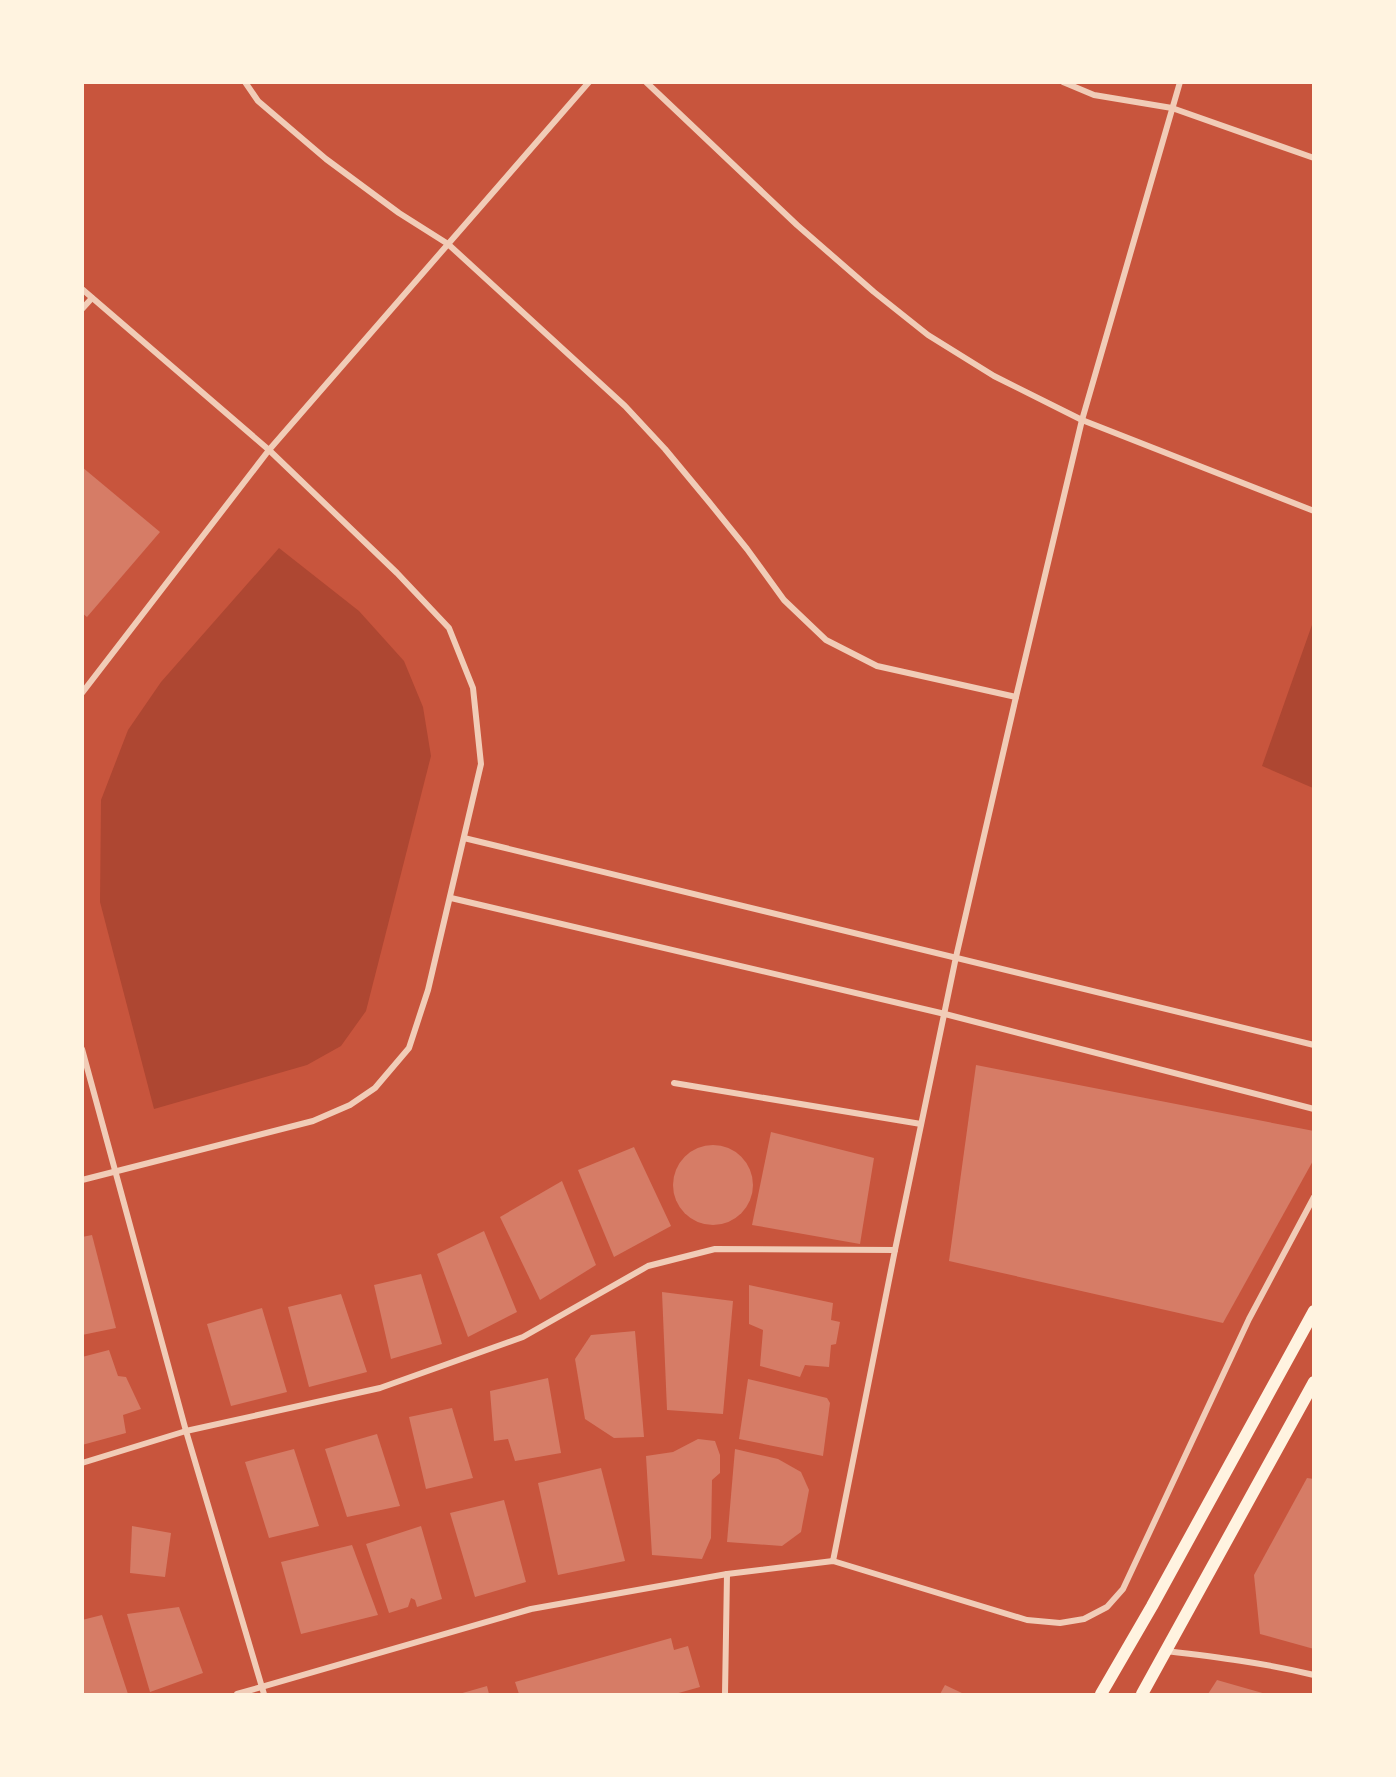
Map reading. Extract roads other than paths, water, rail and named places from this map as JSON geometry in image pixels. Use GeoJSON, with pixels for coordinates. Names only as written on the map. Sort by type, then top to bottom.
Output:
{"type":"FeatureCollection","features":[{"type":"Feature","properties":{"kind":"main road"},"geometry":{"type":"LineString","coordinates":[[1101,1695],[1314,1311]]}},
{"type":"Feature","properties":{"kind":"main road"},"geometry":{"type":"LineString","coordinates":[[1142,1695],[1314,1382]]}},
{"type":"Feature","properties":{"kind":"street"},"geometry":{"type":"LineString","coordinates":[[245,82],[258,101],[326,159],[399,213],[447,244],[625,406],[709,502],[784,600],[826,640],[877,666],[1016,697]]}},
{"type":"Feature","properties":{"kind":"street"},"geometry":{"type":"LineString","coordinates":[[82,693],[269,450],[589,82]]}},
{"type":"Feature","properties":{"kind":"street"},"geometry":{"type":"LineString","coordinates":[[646,82],[797,225],[928,335],[994,376],[1082,420],[1314,511]]}},
{"type":"Feature","properties":{"kind":"street"},"geometry":{"type":"LineString","coordinates":[[1063,82],[1094,94],[1172,108],[1314,158]]}},
{"type":"Feature","properties":{"kind":"street"},"geometry":{"type":"LineString","coordinates":[[832,1561],[956,957],[1016,697],[1082,420],[1180,82]]}},
{"type":"Feature","properties":{"kind":"street"},"geometry":{"type":"LineString","coordinates":[[82,289],[269,450],[397,573],[449,628],[473,688],[481,764],[428,990],[409,1048],[375,1088],[350,1104],[314,1121],[114,1170],[82,1180]]}},
{"type":"Feature","properties":{"kind":"street"},"geometry":{"type":"LineString","coordinates":[[82,309],[92,298]]}},
{"type":"Feature","properties":{"kind":"street"},"geometry":{"type":"LineString","coordinates":[[464,838],[1314,1045]]}},
{"type":"Feature","properties":{"kind":"street"},"geometry":{"type":"LineString","coordinates":[[451,898],[945,1014],[1314,1109]]}},
{"type":"Feature","properties":{"kind":"street"},"geometry":{"type":"LineString","coordinates":[[82,1049],[186,1431],[264,1695]]}},
{"type":"Feature","properties":{"kind":"street"},"geometry":{"type":"LineString","coordinates":[[674,1083],[921,1124]]}},
{"type":"Feature","properties":{"kind":"street"},"geometry":{"type":"LineString","coordinates":[[237,1695],[261,1686],[531,1609],[727,1574],[832,1561],[1028,1620],[1060,1623],[1084,1619],[1107,1607],[1123,1589],[1249,1319],[1314,1197]]}},
{"type":"Feature","properties":{"kind":"street"},"geometry":{"type":"LineString","coordinates":[[82,1463],[186,1431],[380,1388],[523,1337],[648,1266],[659,1263],[715,1249],[895,1250]]}},
{"type":"Feature","properties":{"kind":"street"},"geometry":{"type":"LineString","coordinates":[[725,1695],[727,1574]]}},
{"type":"Feature","properties":{"kind":"street"},"geometry":{"type":"LineString","coordinates":[[1165,1651],[1277,1666],[1314,1675]]}}]}
